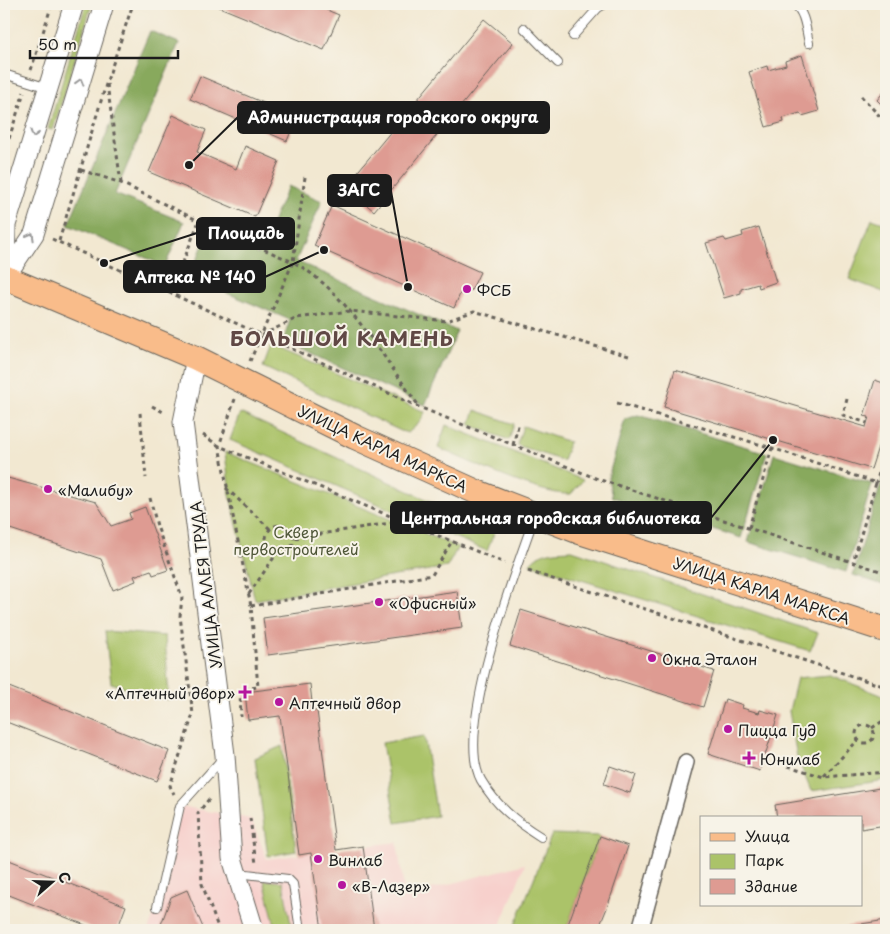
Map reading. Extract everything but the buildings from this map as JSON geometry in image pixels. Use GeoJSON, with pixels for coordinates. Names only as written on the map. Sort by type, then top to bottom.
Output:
{"type":"FeatureCollection","features":[{"type":"Feature","properties":{"kind":"main road","name":"УЛИЦА КАРЛА МАРКСА"},"geometry":{"type":"LineString","coordinates":[[4,277],[196,358],[355,438],[479,492],[580,532],[886,630]]}},
{"type":"Feature","properties":{"kind":"street"},"geometry":{"type":"LineString","coordinates":[[4,277],[6,225],[74,4]]}},
{"type":"Feature","properties":{"kind":"street"},"geometry":{"type":"LineString","coordinates":[[4,277],[34,234],[104,4]]}},
{"type":"Feature","properties":{"kind":"street","name":"УЛИЦА АЛЛЕЯ ТРУДА"},"geometry":{"type":"LineString","coordinates":[[196,358],[183,422],[225,755],[232,858],[254,930]]}},
{"type":"Feature","properties":{"kind":"street"},"geometry":{"type":"LineString","coordinates":[[640,930],[686,762]]}},
{"type":"Feature","properties":{"kind":"lane"},"geometry":{"type":"LineString","coordinates":[[573,36],[598,8],[605,4]]}},
{"type":"Feature","properties":{"kind":"lane"},"geometry":{"type":"LineString","coordinates":[[794,4],[798,7],[804,19],[810,43]]}},
{"type":"Feature","properties":{"kind":"lane"},"geometry":{"type":"LineString","coordinates":[[524,28],[558,63]]}},
{"type":"Feature","properties":{"kind":"lane"},"geometry":{"type":"LineString","coordinates":[[4,74],[48,88]]}},
{"type":"Feature","properties":{"kind":"lane"},"geometry":{"type":"LineString","coordinates":[[535,514],[503,603],[487,663],[473,734],[473,752],[481,780],[499,804],[512,819],[541,837]]}},
{"type":"Feature","properties":{"kind":"lane"},"geometry":{"type":"LineString","coordinates":[[157,907],[180,806],[225,755]]}},
{"type":"Feature","properties":{"kind":"lane"},"geometry":{"type":"LineString","coordinates":[[236,873],[288,879],[293,884],[300,930]]}},
{"type":"Feature","properties":{"kind":"path"},"geometry":{"type":"LineString","coordinates":[[59,241],[82,170],[107,81],[133,4]]}},
{"type":"Feature","properties":{"kind":"path"},"geometry":{"type":"LineString","coordinates":[[107,81],[121,184]]}},
{"type":"Feature","properties":{"kind":"path"},"geometry":{"type":"LineString","coordinates":[[861,96],[886,123]]}},
{"type":"Feature","properties":{"kind":"path"},"geometry":{"type":"LineString","coordinates":[[82,170],[121,184],[310,271],[350,311],[419,407]]}},
{"type":"Feature","properties":{"kind":"path"},"geometry":{"type":"LineString","coordinates":[[242,722],[240,693],[242,689],[258,687],[251,606],[219,446],[241,380],[293,262],[305,177]]}},
{"type":"Feature","properties":{"kind":"path"},"geometry":{"type":"LineString","coordinates":[[171,293],[199,221]]}},
{"type":"Feature","properties":{"kind":"path"},"geometry":{"type":"LineString","coordinates":[[34,234],[59,241],[419,407],[598,479],[886,573]]}},
{"type":"Feature","properties":{"kind":"path"},"geometry":{"type":"LineString","coordinates":[[261,335],[297,318],[350,311],[447,321],[474,310],[629,356]]}},
{"type":"Feature","properties":{"kind":"path"},"geometry":{"type":"LineString","coordinates":[[4,339],[8,342]]}},
{"type":"Feature","properties":{"kind":"path"},"geometry":{"type":"LineString","coordinates":[[847,399],[843,415],[867,423]]}},
{"type":"Feature","properties":{"kind":"path"},"geometry":{"type":"LineString","coordinates":[[617,403],[772,448],[886,487]]}},
{"type":"Feature","properties":{"kind":"path"},"geometry":{"type":"LineString","coordinates":[[140,412],[146,478]]}},
{"type":"Feature","properties":{"kind":"path"},"geometry":{"type":"LineString","coordinates":[[513,445],[519,422]]}},
{"type":"Feature","properties":{"kind":"path"},"geometry":{"type":"LineString","coordinates":[[749,528],[772,448]]}},
{"type":"Feature","properties":{"kind":"path"},"geometry":{"type":"LineString","coordinates":[[853,562],[886,450]]}},
{"type":"Feature","properties":{"kind":"path"},"geometry":{"type":"LineString","coordinates":[[226,487],[270,529]]}},
{"type":"Feature","properties":{"kind":"path"},"geometry":{"type":"LineString","coordinates":[[150,498],[157,526],[182,597],[180,616],[193,714],[170,786],[180,806]]}},
{"type":"Feature","properties":{"kind":"path"},"geometry":{"type":"LineString","coordinates":[[295,538],[404,521]]}},
{"type":"Feature","properties":{"kind":"path"},"geometry":{"type":"LineString","coordinates":[[275,525],[285,526],[293,532],[295,538],[288,552],[277,554],[270,550],[266,544],[266,535],[275,525]]}},
{"type":"Feature","properties":{"kind":"path"},"geometry":{"type":"LineString","coordinates":[[251,606],[432,575],[452,541]]}},
{"type":"Feature","properties":{"kind":"path"},"geometry":{"type":"LineString","coordinates":[[248,594],[277,554]]}},
{"type":"Feature","properties":{"kind":"path"},"geometry":{"type":"LineString","coordinates":[[872,728],[886,719]]}},
{"type":"Feature","properties":{"kind":"path"},"geometry":{"type":"LineString","coordinates":[[858,740],[856,733],[859,726],[866,724],[872,728]]}},
{"type":"Feature","properties":{"kind":"path"},"geometry":{"type":"LineString","coordinates":[[858,740],[868,743],[873,738],[872,728]]}},
{"type":"Feature","properties":{"kind":"path"},"geometry":{"type":"LineString","coordinates":[[824,776],[858,740]]}},
{"type":"Feature","properties":{"kind":"path"},"geometry":{"type":"LineString","coordinates":[[788,766],[824,776],[886,772]]}},
{"type":"Feature","properties":{"kind":"path"},"geometry":{"type":"LineString","coordinates":[[250,810],[257,876]]}},
{"type":"Feature","properties":{"kind":"path"},"geometry":{"type":"LineString","coordinates":[[198,813],[202,884],[219,930]]}},
{"type":"Feature","properties":{"kind":"shaded area"},"geometry":{"type":"Polygon","coordinates":[[[180,806],[251,819],[267,859],[397,842],[405,896],[525,864],[499,930],[148,930],[157,907],[180,806]]]}},
{"type":"Feature","properties":{"kind":"green space"},"geometry":{"type":"Polygon","coordinates":[[[86,4],[92,4],[53,130],[48,129],[86,4]]]}},
{"type":"Feature","properties":{"kind":"green space"},"geometry":{"type":"Polygon","coordinates":[[[150,31],[179,43],[115,194],[184,222],[165,266],[68,225],[150,31]]]}},
{"type":"Feature","properties":{"kind":"green space"},"geometry":{"type":"Polygon","coordinates":[[[288,186],[322,201],[296,261],[457,331],[425,405],[283,341],[290,320],[190,277],[208,232],[258,255],[288,186]]]}},
{"type":"Feature","properties":{"kind":"green space"},"geometry":{"type":"Polygon","coordinates":[[[872,219],[886,224],[886,293],[849,279],[872,219]]]}},
{"type":"Feature","properties":{"kind":"green space"},"geometry":{"type":"Polygon","coordinates":[[[271,345],[425,412],[420,422],[408,433],[401,431],[263,367],[271,345]]]}},
{"type":"Feature","properties":{"kind":"green space"},"geometry":{"type":"Polygon","coordinates":[[[475,410],[514,424],[509,440],[470,425],[475,410]]]}},
{"type":"Feature","properties":{"kind":"green space"},"geometry":{"type":"Polygon","coordinates":[[[240,413],[495,531],[487,551],[230,440],[240,413]]]}},
{"type":"Feature","properties":{"kind":"green space"},"geometry":{"type":"Polygon","coordinates":[[[638,415],[767,453],[741,538],[612,497],[608,478],[625,419],[638,415]]]}},
{"type":"Feature","properties":{"kind":"green space"},"geometry":{"type":"Polygon","coordinates":[[[446,425],[583,480],[571,494],[542,489],[504,477],[438,448],[446,425]]]}},
{"type":"Feature","properties":{"kind":"green space"},"geometry":{"type":"Polygon","coordinates":[[[523,426],[569,442],[563,461],[517,445],[523,426]]]}},
{"type":"Feature","properties":{"kind":"green space","name":"Сквер первостроителей"},"geometry":{"type":"Polygon","coordinates":[[[225,452],[458,547],[447,567],[255,600],[230,495],[225,452]]]}},
{"type":"Feature","properties":{"kind":"green space"},"geometry":{"type":"Polygon","coordinates":[[[774,454],[872,484],[846,572],[748,542],[774,454]]]}},
{"type":"Feature","properties":{"kind":"green space"},"geometry":{"type":"Polygon","coordinates":[[[886,467],[886,586],[853,575],[886,467]]]}},
{"type":"Feature","properties":{"kind":"green space"},"geometry":{"type":"Polygon","coordinates":[[[572,550],[818,633],[810,651],[530,564],[534,559],[543,554],[572,550]]]}},
{"type":"Feature","properties":{"kind":"green space"},"geometry":{"type":"Polygon","coordinates":[[[105,631],[165,636],[169,700],[111,683],[105,631]]]}},
{"type":"Feature","properties":{"kind":"green space"},"geometry":{"type":"Polygon","coordinates":[[[830,675],[886,697],[886,780],[811,791],[797,757],[789,711],[797,678],[830,675]]]}},
{"type":"Feature","properties":{"kind":"green space"},"geometry":{"type":"Polygon","coordinates":[[[424,736],[437,816],[396,823],[382,743],[424,736]]]}},
{"type":"Feature","properties":{"kind":"green space"},"geometry":{"type":"Polygon","coordinates":[[[282,746],[296,851],[268,856],[255,758],[282,746]]]}},
{"type":"Feature","properties":{"kind":"green space"},"geometry":{"type":"Polygon","coordinates":[[[552,834],[600,836],[566,930],[513,930],[552,834]]]}},
{"type":"Feature","properties":{"kind":"green space"},"geometry":{"type":"Polygon","coordinates":[[[264,880],[283,882],[292,930],[276,930],[264,880]]]}},
{"type":"Feature","properties":{"kind":"place","name":"Администрация городского округа"},"geometry":{"type":"Point","coordinates":[189,165]}},
{"type":"Feature","properties":{"kind":"place","name":"Аптека № 140"},"geometry":{"type":"Point","coordinates":[324,250]}},
{"type":"Feature","properties":{"kind":"place","name":"Площадь"},"geometry":{"type":"Point","coordinates":[104,263]}},
{"type":"Feature","properties":{"kind":"place","name":"ЗАГС"},"geometry":{"type":"Point","coordinates":[408,287]}},
{"type":"Feature","properties":{"kind":"place","name":"ФСБ"},"geometry":{"type":"Point","coordinates":[467,289]}},
{"type":"Feature","properties":{"kind":"place","name":"Центральная городская библиотека"},"geometry":{"type":"Point","coordinates":[773,440]}},
{"type":"Feature","properties":{"kind":"place","name":"«Малибу»"},"geometry":{"type":"Point","coordinates":[48,489]}},
{"type":"Feature","properties":{"kind":"place","name":"«Офисный»"},"geometry":{"type":"Point","coordinates":[379,602]}},
{"type":"Feature","properties":{"kind":"place","name":"Окна Эталон"},"geometry":{"type":"Point","coordinates":[652,658]}},
{"type":"Feature","properties":{"kind":"place","name":"«Аптечный двор»"},"geometry":{"type":"Point","coordinates":[245,692]}},
{"type":"Feature","properties":{"kind":"place","name":"Аптечный двор"},"geometry":{"type":"Point","coordinates":[279,702]}},
{"type":"Feature","properties":{"kind":"place","name":"Пицца Гуд"},"geometry":{"type":"Point","coordinates":[728,729]}},
{"type":"Feature","properties":{"kind":"place","name":"Юнилаб"},"geometry":{"type":"Point","coordinates":[749,758]}},
{"type":"Feature","properties":{"kind":"place","name":"Винлаб"},"geometry":{"type":"Point","coordinates":[318,859]}},
{"type":"Feature","properties":{"kind":"place","name":"«В-Лазер»"},"geometry":{"type":"Point","coordinates":[342,885]}},
{"type":"Feature","properties":{"kind":"district","name":"БОЛЬШОЙ КАМЕНЬ"},"geometry":{"type":"Point","coordinates":[342,338]}}]}
